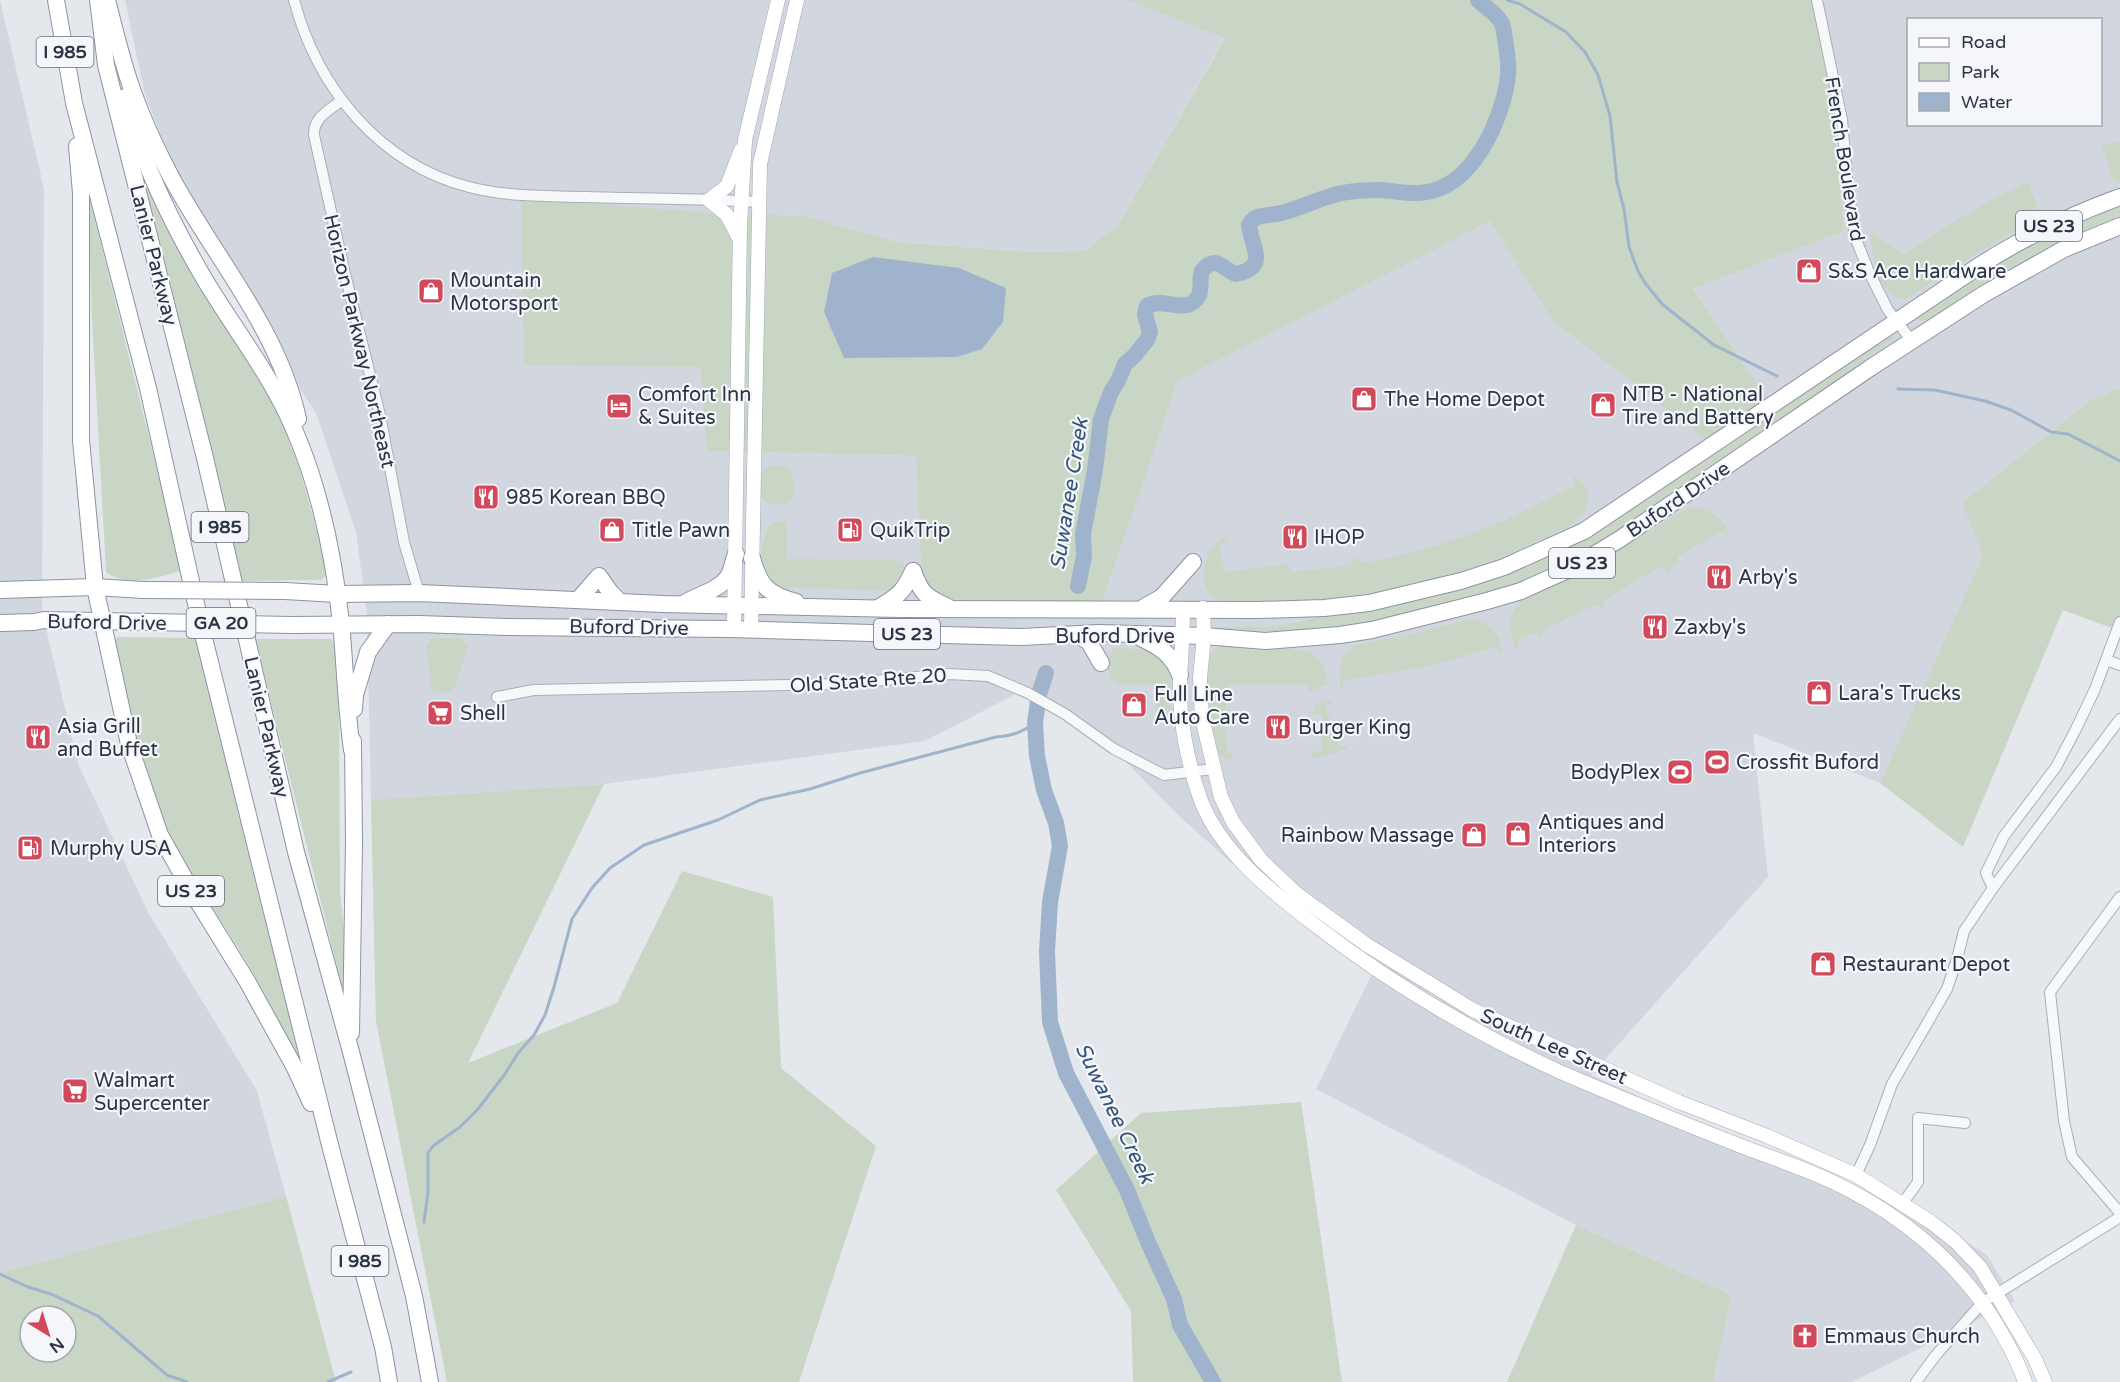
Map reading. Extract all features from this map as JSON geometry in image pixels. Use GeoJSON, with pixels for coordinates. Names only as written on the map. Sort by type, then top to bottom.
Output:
{"type":"FeatureCollection","features":[{"type":"Feature","properties":{"kind":"highway","name":"Lanier Parkway"},"geometry":{"type":"LineString","coordinates":[[56,0],[74,103],[148,388],[201,626],[329,1141],[383,1347],[389,1382]]}},
{"type":"Feature","properties":{"kind":"highway","name":"Lanier Parkway"},"geometry":{"type":"LineString","coordinates":[[98,0],[106,65],[205,458],[296,852],[414,1296],[430,1382]]}},
{"type":"Feature","properties":{"kind":"highway"},"geometry":{"type":"LineString","coordinates":[[106,0],[133,91],[146,124],[171,176],[258,318],[278,357],[295,404],[331,554],[341,623],[352,750]]}},
{"type":"Feature","properties":{"kind":"highway"},"geometry":{"type":"LineString","coordinates":[[106,0],[126,101],[151,175],[205,280],[279,398],[309,470]]}},
{"type":"Feature","properties":{"kind":"highway"},"geometry":{"type":"LineString","coordinates":[[74,103],[81,193],[81,440],[95,587]]}},
{"type":"Feature","properties":{"kind":"highway","name":"Buford Drive"},"geometry":{"type":"LineString","coordinates":[[0,590],[95,587],[337,594],[419,593],[743,606],[951,609],[1203,608],[1258,610],[1324,608],[1369,603],[1461,581],[1504,567],[1584,531],[2019,241],[2056,222],[2120,197]]}},
{"type":"Feature","properties":{"kind":"highway","name":"Buford Drive"},"geometry":{"type":"LineString","coordinates":[[0,622],[44,620],[291,625],[341,623],[742,629],[972,636],[1127,634],[1264,640],[1361,632],[1451,611],[1521,591],[1547,580],[1604,549],[2000,283],[2064,249],[2120,225]]}},
{"type":"Feature","properties":{"kind":"highway"},"geometry":{"type":"LineString","coordinates":[[331,554],[339,571],[354,584],[399,593]]}},
{"type":"Feature","properties":{"kind":"highway"},"geometry":{"type":"LineString","coordinates":[[682,604],[695,596],[715,589],[728,576],[736,554]]}},
{"type":"Feature","properties":{"kind":"highway"},"geometry":{"type":"LineString","coordinates":[[753,558],[757,575],[765,588],[777,597],[814,607]]}},
{"type":"Feature","properties":{"kind":"highway"},"geometry":{"type":"LineString","coordinates":[[1139,609],[1162,597],[1193,562]]}},
{"type":"Feature","properties":{"kind":"highway"},"geometry":{"type":"LineString","coordinates":[[878,608],[898,596],[905,588],[913,571],[920,590],[951,609]]}},
{"type":"Feature","properties":{"kind":"highway"},"geometry":{"type":"LineString","coordinates":[[578,600],[599,576],[620,602]]}},
{"type":"Feature","properties":{"kind":"highway","name":"US 23"},"geometry":{"type":"LineString","coordinates":[[95,587],[129,744],[160,835],[296,1068],[329,1141]]}},
{"type":"Feature","properties":{"kind":"highway"},"geometry":{"type":"LineString","coordinates":[[351,1052],[354,854],[352,750],[355,695],[368,652],[388,624]]}},
{"type":"Feature","properties":{"kind":"highway"},"geometry":{"type":"LineString","coordinates":[[1078,635],[1089,642],[1101,663],[1107,650],[1127,634],[1160,646],[1177,665],[1180,675]]}},
{"type":"Feature","properties":{"kind":"main road"},"geometry":{"type":"LineString","coordinates":[[740,239],[727,215],[709,200],[727,186],[745,140],[778,0]]}},
{"type":"Feature","properties":{"kind":"main road"},"geometry":{"type":"LineString","coordinates":[[742,629],[743,606],[753,558],[760,164],[797,0]]}},
{"type":"Feature","properties":{"kind":"main road"},"geometry":{"type":"LineString","coordinates":[[743,606],[736,554],[740,239],[745,140]]}},
{"type":"Feature","properties":{"kind":"main road","name":"South Lee Street"},"geometry":{"type":"LineString","coordinates":[[1203,608],[1204,636],[1200,678],[1202,718],[1221,797],[1233,822],[1261,860],[1298,895],[1376,951],[1473,1010],[1678,1102],[1767,1136],[1856,1175],[1931,1222],[1955,1241],[1980,1267],[2035,1359],[2045,1382]]}},
{"type":"Feature","properties":{"kind":"main road","name":"South Lee Street"},"geometry":{"type":"LineString","coordinates":[[1183,609],[1184,636],[1180,675],[1182,720],[1200,799],[1213,824],[1241,861],[1278,897],[1394,983],[1458,1021],[1549,1066],[1847,1189],[1908,1226],[1931,1244],[1957,1270],[1982,1302],[2006,1340],[2025,1382]]}},
{"type":"Feature","properties":{"kind":"street"},"geometry":{"type":"LineString","coordinates":[[294,0],[310,48],[324,75],[341,100],[364,126],[400,155],[434,174],[470,188],[516,196],[760,202]]}},
{"type":"Feature","properties":{"kind":"street","name":"French Boulevard"},"geometry":{"type":"LineString","coordinates":[[1817,0],[1842,120],[1855,237],[1869,272],[1896,321],[1912,341]]}},
{"type":"Feature","properties":{"kind":"street","name":"Horizon Parkway Northeast"},"geometry":{"type":"LineString","coordinates":[[341,100],[318,119],[314,135],[375,394],[404,542],[419,593]]}},
{"type":"Feature","properties":{"kind":"street"},"geometry":{"type":"LineString","coordinates":[[1993,888],[1986,873],[2004,836],[2056,767],[2086,709],[2120,622]]}},
{"type":"Feature","properties":{"kind":"street"},"geometry":{"type":"LineString","coordinates":[[2106,660],[2120,665]]}},
{"type":"Feature","properties":{"kind":"street","name":"Old State Rte 20"},"geometry":{"type":"LineString","coordinates":[[497,697],[534,690],[842,684],[949,674],[988,676],[1028,693],[1065,714],[1114,749],[1164,775],[1213,769]]}},
{"type":"Feature","properties":{"kind":"street"},"geometry":{"type":"LineString","coordinates":[[1856,1175],[1870,1146],[1892,1084],[1947,989],[1964,931],[1993,888],[2120,719]]}},
{"type":"Feature","properties":{"kind":"street"},"geometry":{"type":"LineString","coordinates":[[2120,897],[2050,992],[2064,1121],[2072,1157],[2120,1213]]}},
{"type":"Feature","properties":{"kind":"street"},"geometry":{"type":"LineString","coordinates":[[1902,1204],[1918,1182],[1918,1118],[1965,1123]]}},
{"type":"Feature","properties":{"kind":"street"},"geometry":{"type":"LineString","coordinates":[[1917,1382],[1936,1355],[1982,1302],[2120,1217]]}},
{"type":"Feature","properties":{"kind":"shaded area"},"geometry":{"type":"Polygon","coordinates":[[[0,0],[44,189],[42,611],[78,764],[148,912],[257,1091],[286,1196],[0,1273],[0,0]]]}},
{"type":"Feature","properties":{"kind":"shaded area"},"geometry":{"type":"Polygon","coordinates":[[[125,0],[1127,0],[1225,37],[1118,225],[1085,251],[1038,252],[897,242],[804,216],[700,212],[524,364],[700,367],[708,451],[916,456],[923,617],[1096,620],[1178,381],[1490,220],[1551,319],[1693,289],[1844,231],[1833,111],[1815,0],[2120,0],[2120,388],[2089,401],[1962,503],[1984,556],[1880,783],[1753,733],[1768,877],[1591,1075],[1823,1179],[1913,1208],[1987,1255],[2015,1301],[1852,1382],[1713,1382],[1732,1295],[1576,1225],[1316,1089],[1380,957],[1278,904],[1179,816],[1088,723],[1022,691],[925,741],[604,784],[371,800],[367,614],[356,532],[316,413],[270,344],[193,216],[145,95],[125,0]]]}},
{"type":"Feature","properties":{"kind":"green space"},"geometry":{"type":"Polygon","coordinates":[[[1127,0],[1815,0],[1833,111],[1844,231],[1693,289],[1774,409],[1881,337],[1892,336],[1894,338],[1834,382],[1819,396],[1611,536],[1541,572],[1498,591],[1454,605],[1346,628],[1286,632],[1218,631],[1216,629],[1218,627],[1283,626],[1324,616],[1395,606],[1479,582],[1717,448],[1551,319],[1490,221],[1178,381],[1096,620],[923,617],[916,456],[707,451],[700,367],[524,365],[521,198],[700,212],[804,216],[897,242],[1037,252],[1085,251],[1118,225],[1225,38],[1127,0]]]}},
{"type":"Feature","properties":{"kind":"green space"},"geometry":{"type":"Polygon","coordinates":[[[2120,142],[2120,183],[2113,179],[2102,146],[2120,142]]]}},
{"type":"Feature","properties":{"kind":"green space"},"geometry":{"type":"Polygon","coordinates":[[[132,144],[280,417],[299,467],[326,564],[326,574],[322,580],[240,581],[132,144]]]}},
{"type":"Feature","properties":{"kind":"green space"},"geometry":{"type":"Polygon","coordinates":[[[2027,182],[2040,212],[2037,218],[1967,259],[1906,299],[1896,297],[1882,283],[1874,260],[1869,228],[1879,238],[1904,255],[1964,216],[2027,182]]]}},
{"type":"Feature","properties":{"kind":"green space"},"geometry":{"type":"Polygon","coordinates":[[[88,192],[182,570],[144,580],[124,580],[106,572],[92,319],[88,192]]]}},
{"type":"Feature","properties":{"kind":"green space"},"geometry":{"type":"Polygon","coordinates":[[[2120,201],[2120,216],[2026,259],[1972,291],[1938,315],[1916,320],[1923,308],[1993,261],[2120,201]]]}},
{"type":"Feature","properties":{"kind":"green space"},"geometry":{"type":"Polygon","coordinates":[[[2120,388],[2120,631],[2063,610],[1963,847],[1880,783],[1983,556],[1962,503],[2089,401],[2120,388]]]}},
{"type":"Feature","properties":{"kind":"green space"},"geometry":{"type":"Polygon","coordinates":[[[783,465],[792,472],[793,496],[784,504],[775,505],[767,502],[758,491],[761,475],[767,467],[783,465]]]}},
{"type":"Feature","properties":{"kind":"green space"},"geometry":{"type":"Polygon","coordinates":[[[1574,477],[1583,482],[1588,501],[1582,516],[1574,523],[1515,551],[1446,576],[1375,592],[1303,601],[1226,602],[1212,596],[1206,588],[1204,578],[1208,557],[1220,540],[1228,536],[1228,540],[1219,545],[1225,572],[1288,564],[1291,572],[1351,565],[1353,556],[1357,557],[1361,563],[1389,558],[1444,543],[1498,523],[1575,485],[1574,477]]]}},
{"type":"Feature","properties":{"kind":"green space"},"geometry":{"type":"Polygon","coordinates":[[[1694,507],[1706,510],[1717,517],[1725,526],[1728,537],[1723,531],[1678,556],[1678,564],[1667,573],[1661,566],[1603,601],[1605,609],[1601,609],[1598,604],[1542,630],[1542,638],[1537,632],[1518,640],[1519,647],[1516,648],[1511,636],[1510,625],[1512,614],[1519,603],[1597,564],[1680,512],[1694,507]]]}},
{"type":"Feature","properties":{"kind":"green space"},"geometry":{"type":"Polygon","coordinates":[[[774,522],[787,522],[787,559],[894,560],[903,562],[905,574],[895,591],[781,587],[768,579],[762,566],[761,552],[764,538],[774,522]]]}},
{"type":"Feature","properties":{"kind":"green space"},"geometry":{"type":"Polygon","coordinates":[[[1469,619],[1482,622],[1493,630],[1500,641],[1502,654],[1496,647],[1437,664],[1343,681],[1344,688],[1340,687],[1341,660],[1357,645],[1469,619]]]}},
{"type":"Feature","properties":{"kind":"green space"},"geometry":{"type":"Polygon","coordinates":[[[118,637],[199,638],[314,1097],[258,983],[189,872],[164,825],[148,783],[130,718],[115,653],[115,640],[118,637]]]}},
{"type":"Feature","properties":{"kind":"green space"},"geometry":{"type":"Polygon","coordinates":[[[433,638],[461,638],[468,646],[452,691],[436,692],[432,689],[426,648],[433,638]]]}},
{"type":"Feature","properties":{"kind":"green space"},"geometry":{"type":"Polygon","coordinates":[[[255,639],[331,639],[336,647],[339,688],[340,891],[345,940],[345,987],[342,986],[255,639]]]}},
{"type":"Feature","properties":{"kind":"green space"},"geometry":{"type":"Polygon","coordinates":[[[1227,645],[1250,650],[1288,649],[1310,653],[1318,659],[1324,670],[1327,685],[1309,692],[1308,685],[1230,684],[1227,689],[1225,743],[1234,758],[1226,759],[1220,755],[1214,733],[1207,676],[1212,653],[1227,645]]]}},
{"type":"Feature","properties":{"kind":"green space"},"geometry":{"type":"Polygon","coordinates":[[[1115,648],[1152,650],[1171,669],[1170,717],[1162,722],[1156,722],[1156,685],[1118,684],[1114,681],[1109,673],[1108,662],[1115,648]]]}},
{"type":"Feature","properties":{"kind":"green space"},"geometry":{"type":"Polygon","coordinates":[[[1331,699],[1332,703],[1325,705],[1339,747],[1346,746],[1347,749],[1312,759],[1311,752],[1321,752],[1322,715],[1314,714],[1314,710],[1321,702],[1331,699]]]}},
{"type":"Feature","properties":{"kind":"green space"},"geometry":{"type":"Polygon","coordinates":[[[604,784],[468,1063],[617,1003],[682,871],[773,897],[781,1068],[876,1146],[799,1382],[447,1382],[376,1021],[371,800],[604,784]]]}},
{"type":"Feature","properties":{"kind":"green space"},"geometry":{"type":"Polygon","coordinates":[[[1301,1102],[1342,1382],[1133,1382],[1131,1311],[1056,1190],[1141,1113],[1301,1102]]]}},
{"type":"Feature","properties":{"kind":"green space"},"geometry":{"type":"Polygon","coordinates":[[[286,1196],[336,1382],[0,1382],[0,1273],[286,1196]]]}},
{"type":"Feature","properties":{"kind":"green space"},"geometry":{"type":"Polygon","coordinates":[[[1576,1225],[1732,1295],[1713,1382],[1507,1382],[1576,1225]]]}},
{"type":"Feature","properties":{"kind":"water"},"geometry":{"type":"Polygon","coordinates":[[[873,257],[959,268],[1006,288],[1003,322],[982,349],[957,357],[844,358],[824,312],[832,273],[873,257]]]}},
{"type":"Feature","properties":{"kind":"waterway","name":"Suwanee Creek"},"geometry":{"type":"LineString","coordinates":[[1078,586],[1084,556],[1083,534],[1095,470],[1101,419],[1125,364],[1147,340],[1150,332],[1145,315],[1147,306],[1161,303],[1189,305],[1199,295],[1202,271],[1211,264],[1219,264],[1236,274],[1253,266],[1256,255],[1249,225],[1255,218],[1289,211],[1346,192],[1378,190],[1419,193],[1436,190],[1451,183],[1464,172],[1475,159],[1493,129],[1504,97],[1508,75],[1502,24],[1496,15],[1478,0]]}},
{"type":"Feature","properties":{"kind":"waterway"},"geometry":{"type":"LineString","coordinates":[[1507,0],[1520,4],[1566,32],[1585,52],[1598,75],[1610,116],[1617,182],[1624,209],[1629,247],[1645,283],[1662,304],[1714,345],[1777,376]]}},
{"type":"Feature","properties":{"kind":"waterway"},"geometry":{"type":"LineString","coordinates":[[1898,389],[1935,390],[1985,401],[2011,410],[2051,432],[2068,434],[2120,461]]}},
{"type":"Feature","properties":{"kind":"waterway","name":"Suwanee Creek"},"geometry":{"type":"LineString","coordinates":[[1046,673],[1039,694],[1035,723],[1037,756],[1044,790],[1056,823],[1060,846],[1050,902],[1047,952],[1050,1022],[1066,1073],[1127,1190],[1174,1299],[1180,1325],[1213,1382]]}},
{"type":"Feature","properties":{"kind":"waterway"},"geometry":{"type":"LineString","coordinates":[[424,1222],[428,1192],[428,1153],[433,1146],[460,1127],[478,1109],[518,1053],[534,1035],[545,1015],[572,919],[592,888],[610,868],[644,845],[718,820],[760,800],[810,789],[860,773],[996,737],[1012,735],[1035,723]]}},
{"type":"Feature","properties":{"kind":"waterway"},"geometry":{"type":"LineString","coordinates":[[0,1274],[98,1316],[167,1375],[187,1382]]}},
{"type":"Feature","properties":{"kind":"waterway"},"geometry":{"type":"LineString","coordinates":[[328,1382],[351,1372]]}},
{"type":"Feature","properties":{"kind":"place","name":"S&S Ace Hardware"},"geometry":{"type":"Point","coordinates":[1809,271]}},
{"type":"Feature","properties":{"kind":"place","name":"Mountain Motorsport"},"geometry":{"type":"Point","coordinates":[431,291]}},
{"type":"Feature","properties":{"kind":"place","name":"The Home Depot"},"geometry":{"type":"Point","coordinates":[1364,399]}},
{"type":"Feature","properties":{"kind":"place","name":"NTB - National Tire and Battery"},"geometry":{"type":"Point","coordinates":[1603,405]}},
{"type":"Feature","properties":{"kind":"place","name":"Comfort Inn & Suites"},"geometry":{"type":"Point","coordinates":[619,406]}},
{"type":"Feature","properties":{"kind":"place","name":"985 Korean BBQ"},"geometry":{"type":"Point","coordinates":[486,497]}},
{"type":"Feature","properties":{"kind":"place","name":"Title Pawn"},"geometry":{"type":"Point","coordinates":[612,530]}},
{"type":"Feature","properties":{"kind":"place","name":"QuikTrip"},"geometry":{"type":"Point","coordinates":[850,530]}},
{"type":"Feature","properties":{"kind":"place","name":"IHOP"},"geometry":{"type":"Point","coordinates":[1295,537]}},
{"type":"Feature","properties":{"kind":"place","name":"Arby's"},"geometry":{"type":"Point","coordinates":[1719,577]}},
{"type":"Feature","properties":{"kind":"place","name":"Zaxby's"},"geometry":{"type":"Point","coordinates":[1655,627]}},
{"type":"Feature","properties":{"kind":"place","name":"Lara's Trucks"},"geometry":{"type":"Point","coordinates":[1819,693]}},
{"type":"Feature","properties":{"kind":"place","name":"Full Line Auto Care"},"geometry":{"type":"Point","coordinates":[1134,705]}},
{"type":"Feature","properties":{"kind":"place","name":"Shell"},"geometry":{"type":"Point","coordinates":[440,713]}},
{"type":"Feature","properties":{"kind":"place","name":"Burger King"},"geometry":{"type":"Point","coordinates":[1278,727]}},
{"type":"Feature","properties":{"kind":"place","name":"Asia Grill and Buffet"},"geometry":{"type":"Point","coordinates":[38,737]}},
{"type":"Feature","properties":{"kind":"place","name":"Crossfit Buford"},"geometry":{"type":"Point","coordinates":[1717,762]}},
{"type":"Feature","properties":{"kind":"place","name":"BodyPlex"},"geometry":{"type":"Point","coordinates":[1680,772]}},
{"type":"Feature","properties":{"kind":"place","name":"Antiques and Interiors"},"geometry":{"type":"Point","coordinates":[1518,834]}},
{"type":"Feature","properties":{"kind":"place","name":"Rainbow Massage"},"geometry":{"type":"Point","coordinates":[1474,835]}},
{"type":"Feature","properties":{"kind":"place","name":"Murphy USA"},"geometry":{"type":"Point","coordinates":[30,848]}},
{"type":"Feature","properties":{"kind":"place","name":"Restaurant Depot"},"geometry":{"type":"Point","coordinates":[1823,964]}},
{"type":"Feature","properties":{"kind":"place","name":"Walmart Supercenter"},"geometry":{"type":"Point","coordinates":[75,1091]}},
{"type":"Feature","properties":{"kind":"place","name":"Emmaus Church"},"geometry":{"type":"Point","coordinates":[1805,1336]}}]}
